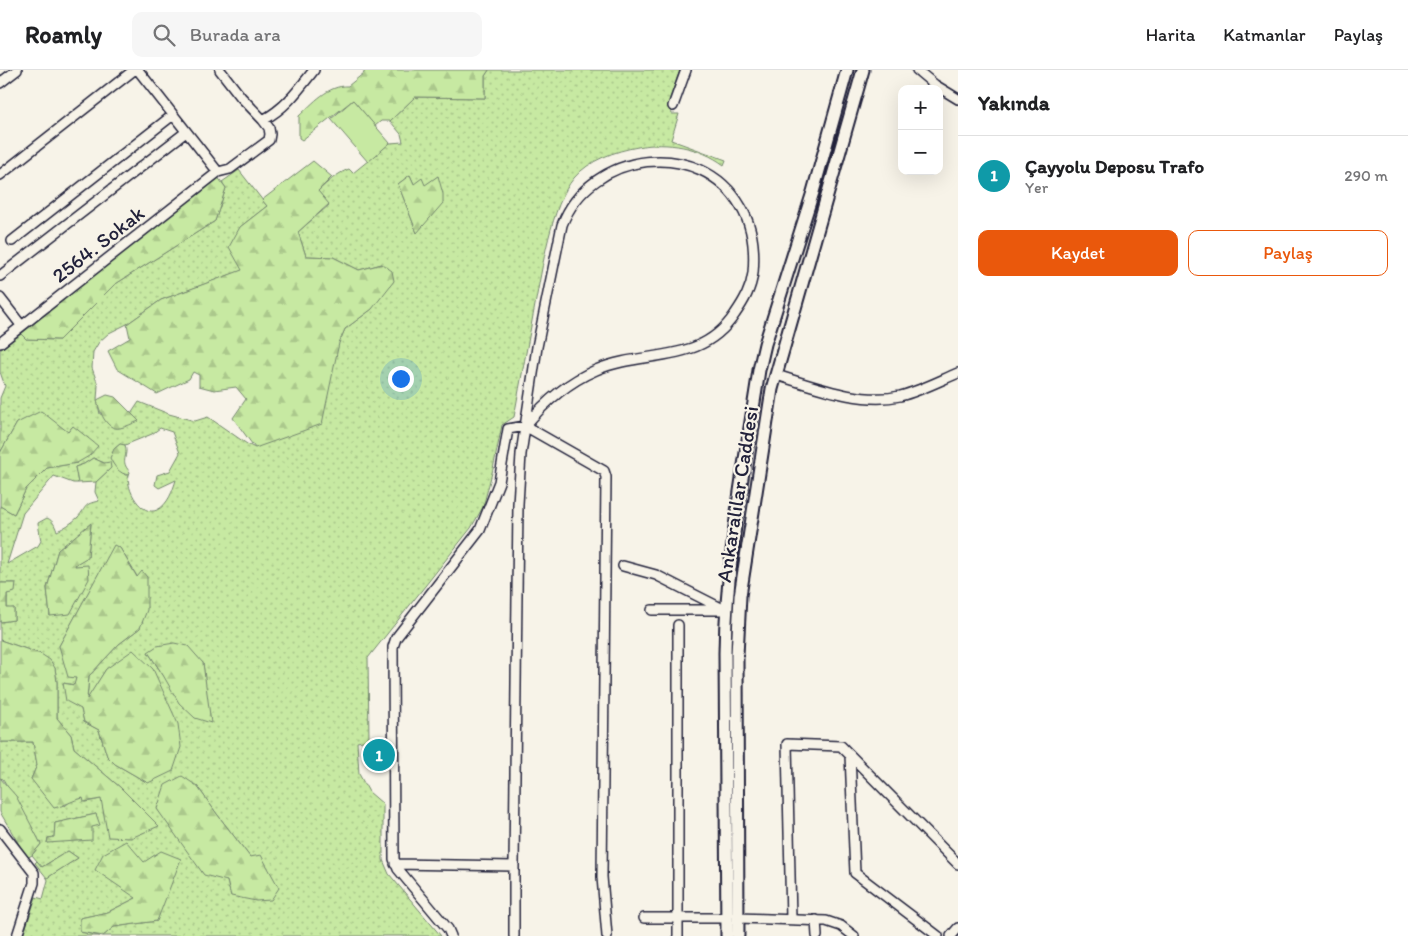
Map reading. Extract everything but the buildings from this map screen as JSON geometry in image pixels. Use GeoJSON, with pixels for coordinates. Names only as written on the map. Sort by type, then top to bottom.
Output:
{"type":"FeatureCollection","features":[{"type":"Feature","properties":{"kind":"main road","name":"Ankaralılar Caddesi"},"geometry":{"type":"LineString","coordinates":[[726,936],[732,918],[738,616],[770,400],[863,70]]}},
{"type":"Feature","properties":{"kind":"main road","name":"Ankaralılar Caddesi"},"geometry":{"type":"LineString","coordinates":[[738,936],[732,918],[726,610],[729,568],[759,370],[768,330],[812,192],[846,76]]}},
{"type":"Feature","properties":{"kind":"main road"},"geometry":{"type":"LineString","coordinates":[[846,76],[859,85]]}},
{"type":"Feature","properties":{"kind":"main road"},"geometry":{"type":"LineString","coordinates":[[759,370],[776,375]]}},
{"type":"Feature","properties":{"kind":"street"},"geometry":{"type":"LineString","coordinates":[[0,83],[17,70]]}},
{"type":"Feature","properties":{"kind":"street"},"geometry":{"type":"LineString","coordinates":[[0,175],[136,70],[218,172]]}},
{"type":"Feature","properties":{"kind":"street"},"geometry":{"type":"LineString","coordinates":[[220,70],[241,97],[263,120],[275,113],[290,100],[314,70]]}},
{"type":"Feature","properties":{"kind":"street"},"geometry":{"type":"LineString","coordinates":[[674,106],[686,70]]}},
{"type":"Feature","properties":{"kind":"street"},"geometry":{"type":"LineString","coordinates":[[917,70],[958,100]]}},
{"type":"Feature","properties":{"kind":"street"},"geometry":{"type":"LineString","coordinates":[[12,241],[172,115]]}},
{"type":"Feature","properties":{"kind":"street","name":"2564. Sokak"},"geometry":{"type":"LineString","coordinates":[[0,343],[218,172],[230,169],[269,140],[269,128],[263,120]]}},
{"type":"Feature","properties":{"kind":"street"},"geometry":{"type":"LineString","coordinates":[[0,276],[186,132]]}},
{"type":"Feature","properties":{"kind":"street"},"geometry":{"type":"LineString","coordinates":[[451,936],[448,929],[395,864],[393,854],[393,648],[396,638],[480,530],[499,482],[508,429],[525,426],[555,396],[578,378],[604,367],[691,349],[710,340],[722,331],[732,319],[748,293],[752,278],[754,252],[753,241],[742,208],[715,178],[698,169],[678,162],[656,161],[634,164],[613,170],[586,187],[574,200],[562,225],[537,347],[525,426],[521,454],[518,504],[514,936]]}},
{"type":"Feature","properties":{"kind":"street"},"geometry":{"type":"LineString","coordinates":[[0,298],[21,325]]}},
{"type":"Feature","properties":{"kind":"street"},"geometry":{"type":"LineString","coordinates":[[776,375],[831,391],[877,398],[902,395],[958,373]]}},
{"type":"Feature","properties":{"kind":"street"},"geometry":{"type":"LineString","coordinates":[[525,426],[604,471],[606,477],[602,877],[607,936]]}},
{"type":"Feature","properties":{"kind":"street"},"geometry":{"type":"LineString","coordinates":[[623,566],[656,575],[726,610]]}},
{"type":"Feature","properties":{"kind":"street"},"geometry":{"type":"LineString","coordinates":[[652,610],[726,610]]}},
{"type":"Feature","properties":{"kind":"street"},"geometry":{"type":"LineString","coordinates":[[678,625],[678,936]]}},
{"type":"Feature","properties":{"kind":"street"},"geometry":{"type":"LineString","coordinates":[[791,920],[787,744],[841,746],[958,864]]}},
{"type":"Feature","properties":{"kind":"street"},"geometry":{"type":"LineString","coordinates":[[850,755],[855,873],[938,936]]}},
{"type":"Feature","properties":{"kind":"street"},"geometry":{"type":"LineString","coordinates":[[0,829],[34,873],[34,883],[17,936]]}},
{"type":"Feature","properties":{"kind":"street"},"geometry":{"type":"LineString","coordinates":[[395,864],[514,866]]}},
{"type":"Feature","properties":{"kind":"street"},"geometry":{"type":"LineString","coordinates":[[644,918],[816,920],[837,924],[854,936]]}},
{"type":"Feature","properties":{"kind":"street"},"geometry":{"type":"LineString","coordinates":[[816,920],[817,936]]}},
{"type":"Feature","properties":{"kind":"street"},"geometry":{"type":"LineString","coordinates":[[951,936],[958,928]]}},
{"type":"Feature","properties":{"kind":"green space"},"geometry":{"type":"Polygon","coordinates":[[[364,70],[489,70],[485,76],[485,98],[415,97],[390,121],[381,121],[375,126],[353,100],[302,140],[299,138],[299,116],[327,92],[341,86],[348,86],[364,73],[364,70]]]}},
{"type":"Feature","properties":{"kind":"green space"},"geometry":{"type":"Polygon","coordinates":[[[489,70],[680,70],[670,98],[669,109],[672,114],[679,114],[671,140],[726,160],[724,165],[705,154],[683,147],[649,145],[620,151],[603,157],[587,166],[574,178],[559,204],[553,221],[514,417],[502,425],[483,507],[471,528],[368,658],[369,740],[357,742],[359,774],[369,792],[383,804],[383,860],[389,874],[441,936],[103,936],[114,927],[157,921],[136,898],[108,912],[80,918],[80,932],[100,936],[23,936],[36,897],[43,899],[47,878],[78,858],[68,851],[42,867],[32,855],[41,844],[3,779],[0,778],[0,742],[33,742],[37,765],[31,779],[65,806],[72,800],[83,798],[85,802],[101,799],[158,826],[121,788],[74,748],[71,735],[57,718],[55,668],[41,654],[0,640],[0,622],[14,620],[14,608],[7,609],[7,593],[16,583],[0,583],[0,506],[14,514],[26,489],[47,468],[77,463],[73,426],[68,432],[17,423],[0,453],[0,398],[5,386],[0,372],[0,350],[21,334],[26,339],[59,340],[114,285],[215,221],[226,188],[222,182],[239,170],[267,206],[240,227],[243,270],[161,300],[127,324],[109,333],[99,342],[93,352],[92,368],[98,385],[97,400],[100,414],[138,421],[131,414],[139,402],[169,414],[195,421],[208,417],[255,448],[339,343],[345,329],[372,309],[382,264],[359,270],[333,257],[306,256],[298,232],[329,205],[318,191],[344,171],[349,169],[353,173],[390,143],[403,142],[401,134],[390,121],[415,97],[485,98],[485,76],[489,70]],[[410,175],[398,184],[417,233],[438,176],[425,186],[414,184],[410,175]],[[160,428],[152,434],[125,445],[120,444],[114,449],[123,472],[125,475],[129,475],[128,481],[132,494],[140,506],[146,509],[151,511],[161,508],[172,493],[176,480],[159,488],[155,485],[157,475],[170,471],[180,453],[172,432],[160,428]],[[93,458],[75,467],[78,483],[54,476],[23,513],[7,564],[38,546],[41,541],[38,523],[47,518],[52,522],[57,531],[76,519],[86,506],[99,501],[95,492],[96,482],[111,468],[93,458]],[[91,524],[58,550],[47,588],[50,616],[76,564],[88,556],[91,524]],[[114,546],[59,646],[76,677],[75,685],[63,683],[81,709],[84,722],[99,730],[107,756],[115,764],[148,783],[106,669],[87,700],[89,676],[119,644],[140,628],[138,578],[120,548],[114,546]],[[148,652],[163,675],[210,723],[203,663],[148,652]],[[197,786],[157,809],[227,881],[231,896],[250,857],[197,786]],[[96,814],[55,823],[54,838],[48,838],[47,843],[92,826],[96,814]]]}},
{"type":"Feature","properties":{"kind":"green space"},"geometry":{"type":"Polygon","coordinates":[[[353,100],[390,143],[368,162],[331,119],[353,100]]]}},
{"type":"Feature","properties":{"kind":"green space"},"geometry":{"type":"Polygon","coordinates":[[[313,161],[332,177],[318,191],[329,204],[298,232],[306,256],[333,257],[359,270],[382,264],[392,271],[394,281],[372,309],[345,329],[339,343],[322,424],[255,448],[233,418],[246,399],[236,387],[214,390],[199,386],[199,375],[193,372],[189,379],[157,394],[117,369],[108,351],[130,338],[127,324],[161,300],[242,270],[229,247],[240,227],[267,206],[262,200],[313,161]]]}},
{"type":"Feature","properties":{"kind":"green space"},"geometry":{"type":"Polygon","coordinates":[[[410,175],[414,184],[422,178],[425,185],[438,176],[443,194],[443,203],[417,233],[398,184],[410,175]]]}},
{"type":"Feature","properties":{"kind":"green space"},"geometry":{"type":"Polygon","coordinates":[[[217,176],[226,188],[215,221],[114,285],[59,340],[26,339],[21,334],[217,176]]]}},
{"type":"Feature","properties":{"kind":"green space"},"geometry":{"type":"Polygon","coordinates":[[[107,395],[115,397],[139,421],[120,428],[115,428],[107,423],[101,414],[97,400],[107,395]]]}},
{"type":"Feature","properties":{"kind":"green space"},"geometry":{"type":"Polygon","coordinates":[[[41,411],[68,432],[73,426],[98,446],[89,456],[77,463],[47,468],[26,489],[14,514],[0,506],[0,453],[17,423],[41,411]]]}},
{"type":"Feature","properties":{"kind":"green space"},"geometry":{"type":"Polygon","coordinates":[[[120,444],[125,445],[125,464],[130,472],[129,475],[115,467],[110,458],[114,449],[120,444]]]}},
{"type":"Feature","properties":{"kind":"green space"},"geometry":{"type":"Polygon","coordinates":[[[93,458],[104,463],[110,462],[111,468],[96,482],[78,483],[75,467],[93,458]]]}},
{"type":"Feature","properties":{"kind":"green space"},"geometry":{"type":"Polygon","coordinates":[[[91,523],[88,557],[75,566],[88,565],[89,579],[70,614],[50,616],[47,588],[58,550],[91,523]]]}},
{"type":"Feature","properties":{"kind":"green space"},"geometry":{"type":"Polygon","coordinates":[[[114,545],[120,548],[137,577],[142,571],[147,577],[147,610],[140,628],[119,644],[89,676],[87,699],[106,669],[133,650],[153,669],[178,724],[181,747],[173,771],[148,783],[115,764],[107,756],[99,730],[84,722],[81,709],[66,701],[63,683],[74,685],[76,678],[68,677],[59,646],[114,545]]]}},
{"type":"Feature","properties":{"kind":"green space"},"geometry":{"type":"Polygon","coordinates":[[[0,583],[16,583],[15,592],[7,594],[7,608],[14,608],[14,620],[0,622],[0,583]]]}},
{"type":"Feature","properties":{"kind":"green space"},"geometry":{"type":"Polygon","coordinates":[[[0,640],[41,654],[50,660],[55,668],[57,682],[57,718],[71,735],[74,748],[121,788],[159,826],[131,838],[108,837],[101,799],[84,802],[83,798],[54,808],[31,779],[37,765],[33,742],[0,742],[0,640]]]}},
{"type":"Feature","properties":{"kind":"green space"},"geometry":{"type":"Polygon","coordinates":[[[174,643],[188,646],[203,663],[211,723],[195,718],[179,703],[148,652],[157,646],[174,643]]]}},
{"type":"Feature","properties":{"kind":"green space"},"geometry":{"type":"Polygon","coordinates":[[[182,776],[197,786],[250,857],[261,855],[279,888],[271,900],[256,901],[231,896],[227,881],[204,875],[157,809],[165,785],[182,776]]]}},
{"type":"Feature","properties":{"kind":"green space"},"geometry":{"type":"Polygon","coordinates":[[[0,778],[16,796],[41,844],[27,858],[0,812],[0,778]]]}},
{"type":"Feature","properties":{"kind":"green space"},"geometry":{"type":"Polygon","coordinates":[[[96,814],[100,825],[92,827],[92,840],[47,843],[48,838],[54,837],[55,823],[96,814]]]}},
{"type":"Feature","properties":{"kind":"green space"},"geometry":{"type":"Polygon","coordinates":[[[126,841],[144,862],[161,851],[181,859],[157,921],[114,927],[103,936],[80,932],[80,918],[108,912],[136,898],[95,870],[103,854],[126,841]]]}},
{"type":"Feature","properties":{"kind":"green space"},"geometry":{"type":"Polygon","coordinates":[[[68,851],[78,858],[47,878],[35,863],[37,861],[42,867],[68,851]]]}},
{"type":"Feature","properties":{"kind":"place","name":"Çayyolu Deposu Trafo"},"geometry":{"type":"Point","coordinates":[379,755]}}]}
